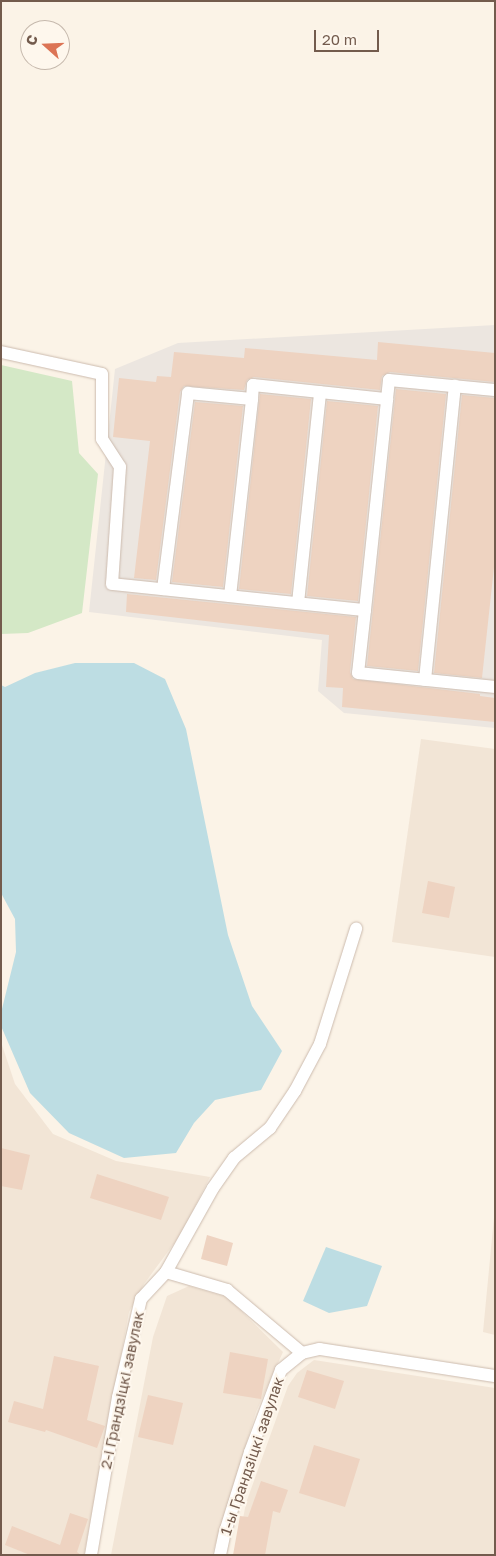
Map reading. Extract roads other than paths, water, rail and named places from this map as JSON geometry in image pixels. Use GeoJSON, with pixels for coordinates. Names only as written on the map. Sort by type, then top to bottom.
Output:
{"type":"FeatureCollection","features":[{"type":"Feature","properties":{"kind":"lane"},"geometry":{"type":"LineString","coordinates":[[1,352],[102,374],[102,439],[120,467],[112,584],[366,610]]}},
{"type":"Feature","properties":{"kind":"lane"},"geometry":{"type":"LineString","coordinates":[[494,683],[425,680],[358,673],[389,380],[495,390]]}},
{"type":"Feature","properties":{"kind":"lane"},"geometry":{"type":"LineString","coordinates":[[230,596],[253,385],[387,399]]}},
{"type":"Feature","properties":{"kind":"lane"},"geometry":{"type":"LineString","coordinates":[[425,680],[455,386]]}},
{"type":"Feature","properties":{"kind":"lane"},"geometry":{"type":"LineString","coordinates":[[298,603],[320,392]]}},
{"type":"Feature","properties":{"kind":"lane"},"geometry":{"type":"LineString","coordinates":[[163,589],[188,393],[252,399]]}},
{"type":"Feature","properties":{"kind":"lane","name":"2-і Грандзіцкі завулак"},"geometry":{"type":"LineString","coordinates":[[91,1555],[118,1398],[141,1299],[166,1272],[214,1188],[234,1158],[270,1128],[295,1091],[320,1044],[356,929]]}},
{"type":"Feature","properties":{"kind":"lane"},"geometry":{"type":"LineString","coordinates":[[166,1272],[227,1290],[302,1353]]}},
{"type":"Feature","properties":{"kind":"lane","name":"1-ы Грандзіцкі завулак"},"geometry":{"type":"LineString","coordinates":[[220,1555],[225,1532],[250,1452],[281,1370],[302,1353],[320,1348],[495,1376]]}},
{"type":"Feature","properties":{"kind":"water"},"geometry":{"type":"Polygon","coordinates":[[[75,663],[134,663],[165,679],[186,729],[228,935],[252,1006],[282,1051],[261,1090],[215,1100],[194,1123],[176,1153],[124,1158],[69,1133],[30,1093],[1,1026],[1,1013],[16,952],[15,919],[1,893],[1,685],[5,687],[35,673],[75,663]]]}},
{"type":"Feature","properties":{"kind":"water"},"geometry":{"type":"Polygon","coordinates":[[[326,1247],[382,1266],[367,1306],[329,1313],[303,1301],[326,1247]]]}}]}
